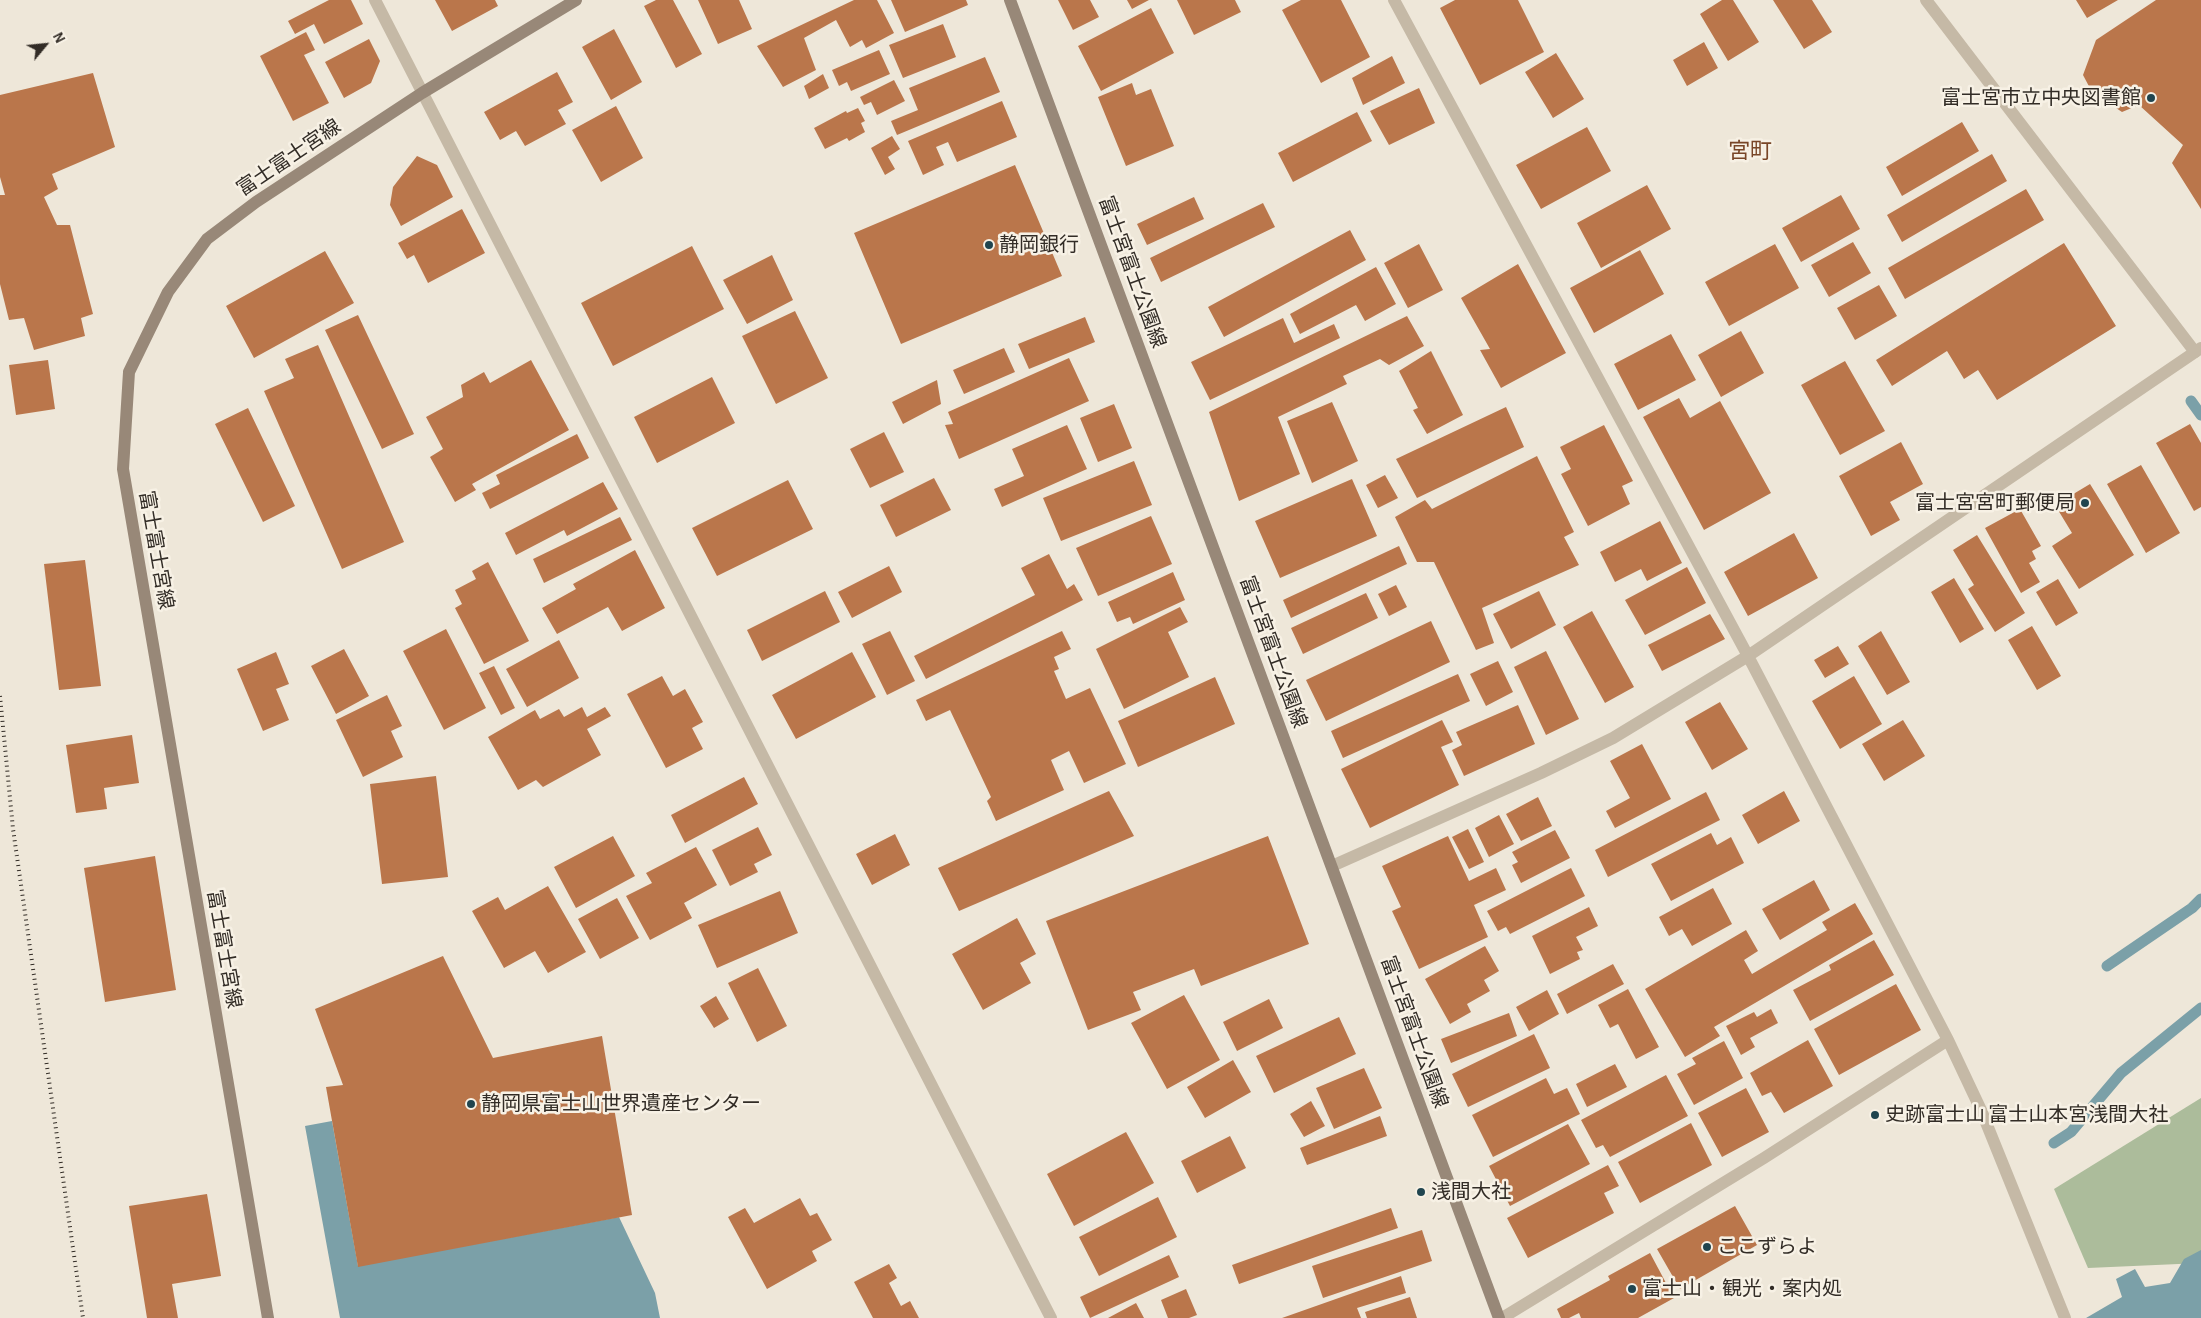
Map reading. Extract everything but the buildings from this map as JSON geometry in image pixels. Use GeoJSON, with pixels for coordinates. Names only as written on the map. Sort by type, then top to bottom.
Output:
{"type":"FeatureCollection","features":[{"type":"Feature","properties":{"kind":"main road","name":"富士富士宮線"},"geometry":{"type":"LineString","coordinates":[[268,1318],[124,470],[129,372],[168,292],[207,239],[256,202],[422,93],[576,0]]}},
{"type":"Feature","properties":{"kind":"main road","name":"富士宮富士公園線"},"geometry":{"type":"LineString","coordinates":[[1010,0],[1501,1318]]}},
{"type":"Feature","properties":{"kind":"street"},"geometry":{"type":"LineString","coordinates":[[375,0],[1051,1318]]}},
{"type":"Feature","properties":{"kind":"street"},"geometry":{"type":"LineString","coordinates":[[1394,0],[1748,656],[1948,1040],[1981,1110],[2064,1316]]}},
{"type":"Feature","properties":{"kind":"street"},"geometry":{"type":"LineString","coordinates":[[1332,866],[1541,773],[1613,738],[1748,656],[2198,350],[1926,0]]}},
{"type":"Feature","properties":{"kind":"street"},"geometry":{"type":"LineString","coordinates":[[1501,1318],[1764,1158],[1948,1040]]}},
{"type":"Feature","properties":{"kind":"green space"},"geometry":{"type":"Polygon","coordinates":[[[2201,1098],[2201,1263],[2088,1268],[2054,1189],[2201,1098]]]}},
{"type":"Feature","properties":{"kind":"water"},"geometry":{"type":"Polygon","coordinates":[[[332,1121],[358,1266],[619,1217],[655,1293],[660,1318],[340,1318],[305,1126],[332,1121]]]}},
{"type":"Feature","properties":{"kind":"water"},"geometry":{"type":"Polygon","coordinates":[[[2201,1250],[2201,1318],[2086,1318],[2122,1297],[2116,1279],[2135,1269],[2145,1287],[2170,1283],[2184,1259],[2201,1250]]]}},
{"type":"Feature","properties":{"kind":"waterway"},"geometry":{"type":"LineString","coordinates":[[2191,401],[2201,415]]}},
{"type":"Feature","properties":{"kind":"waterway"},"geometry":{"type":"LineString","coordinates":[[2107,966],[2192,908],[2201,899]]}},
{"type":"Feature","properties":{"kind":"waterway"},"geometry":{"type":"LineString","coordinates":[[2054,1143],[2071,1132],[2121,1073],[2201,1008]]}},
{"type":"Feature","properties":{"kind":"railway"},"geometry":{"type":"LineString","coordinates":[[0,696],[13,829],[83,1318]]}},
{"type":"Feature","properties":{"kind":"place","name":"富士宮市立中央図書館"},"geometry":{"type":"Point","coordinates":[2151,98]}},
{"type":"Feature","properties":{"kind":"place","name":"静岡銀行"},"geometry":{"type":"Point","coordinates":[989,245]}},
{"type":"Feature","properties":{"kind":"place","name":"富士宮宮町郵便局"},"geometry":{"type":"Point","coordinates":[2085,503]}},
{"type":"Feature","properties":{"kind":"place","name":"静岡県富士山世界遺産センター"},"geometry":{"type":"Point","coordinates":[471,1104]}},
{"type":"Feature","properties":{"kind":"place","name":"史跡富士山 富士山本宮浅間大社"},"geometry":{"type":"Point","coordinates":[1875,1115]}},
{"type":"Feature","properties":{"kind":"place","name":"浅間大社"},"geometry":{"type":"Point","coordinates":[1421,1192]}},
{"type":"Feature","properties":{"kind":"place","name":"ここずらよ"},"geometry":{"type":"Point","coordinates":[1707,1247]}},
{"type":"Feature","properties":{"kind":"place","name":"富士山・観光・案内処"},"geometry":{"type":"Point","coordinates":[1632,1289]}},
{"type":"Feature","properties":{"kind":"district","name":"宮町"},"geometry":{"type":"Point","coordinates":[1750,151]}}]}
